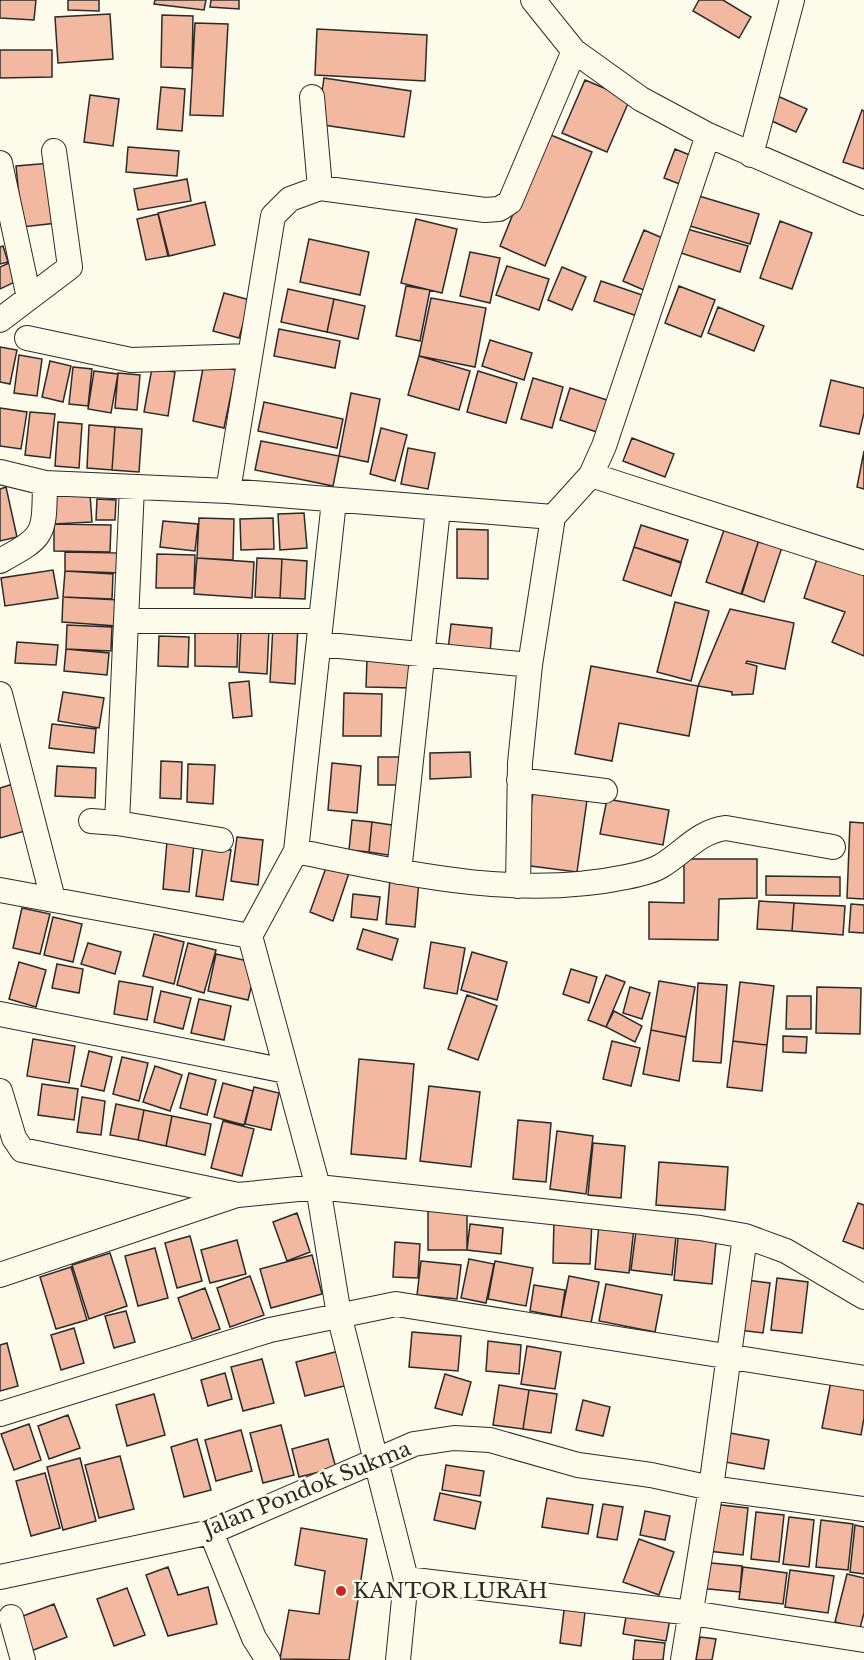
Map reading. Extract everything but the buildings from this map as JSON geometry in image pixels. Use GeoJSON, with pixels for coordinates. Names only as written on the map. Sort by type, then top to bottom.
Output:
{"type":"FeatureCollection","features":[{"type":"Feature","properties":{"kind":"street"},"geometry":{"type":"LineString","coordinates":[[532,0],[574,51],[641,99],[708,135],[864,203]]}},
{"type":"Feature","properties":{"kind":"street"},"geometry":{"type":"LineString","coordinates":[[751,155],[792,0]]}},
{"type":"Feature","properties":{"kind":"street"},"geometry":{"type":"LineString","coordinates":[[228,491],[273,216],[290,200],[320,188],[485,210],[499,209],[510,202],[574,51]]}},
{"type":"Feature","properties":{"kind":"street"},"geometry":{"type":"LineString","coordinates":[[312,97],[320,188]]}},
{"type":"Feature","properties":{"kind":"street"},"geometry":{"type":"LineString","coordinates":[[518,886],[519,780],[530,665],[553,517],[591,475],[604,446],[708,135]]}},
{"type":"Feature","properties":{"kind":"street"},"geometry":{"type":"LineString","coordinates":[[0,320],[70,267],[54,151]]}},
{"type":"Feature","properties":{"kind":"street"},"geometry":{"type":"LineString","coordinates":[[0,163],[29,298]]}},
{"type":"Feature","properties":{"kind":"street"},"geometry":{"type":"LineString","coordinates":[[27,338],[131,360],[249,356]]}},
{"type":"Feature","properties":{"kind":"street"},"geometry":{"type":"LineString","coordinates":[[0,472],[45,483],[228,491],[553,517]]}},
{"type":"Feature","properties":{"kind":"street"},"geometry":{"type":"LineString","coordinates":[[591,475],[864,563]]}},
{"type":"Feature","properties":{"kind":"street"},"geometry":{"type":"LineString","coordinates":[[0,561],[38,538],[43,529],[45,516],[45,483]]}},
{"type":"Feature","properties":{"kind":"street"},"geometry":{"type":"LineString","coordinates":[[117,823],[132,487]]}},
{"type":"Feature","properties":{"kind":"street"},"geometry":{"type":"LineString","coordinates":[[334,501],[296,851],[250,936],[272,1010],[318,1187],[339,1315],[406,1579],[398,1660]]}},
{"type":"Feature","properties":{"kind":"street"},"geometry":{"type":"LineString","coordinates":[[399,872],[438,508]]}},
{"type":"Feature","properties":{"kind":"street"},"geometry":{"type":"LineString","coordinates":[[126,621],[319,633],[422,654],[530,665]]}},
{"type":"Feature","properties":{"kind":"street"},"geometry":{"type":"LineString","coordinates":[[0,694],[53,899]]}},
{"type":"Feature","properties":{"kind":"street"},"geometry":{"type":"LineString","coordinates":[[519,780],[605,791]]}},
{"type":"Feature","properties":{"kind":"street"},"geometry":{"type":"LineString","coordinates":[[91,821],[221,840]]}},
{"type":"Feature","properties":{"kind":"street"},"geometry":{"type":"LineString","coordinates":[[296,851],[399,872],[518,886],[565,885],[626,877],[659,867],[692,842],[720,828],[833,847]]}},
{"type":"Feature","properties":{"kind":"street"},"geometry":{"type":"LineString","coordinates":[[0,890],[250,936]]}},
{"type":"Feature","properties":{"kind":"street"},"geometry":{"type":"LineString","coordinates":[[0,1014],[286,1071]]}},
{"type":"Feature","properties":{"kind":"street"},"geometry":{"type":"LineString","coordinates":[[0,1091],[14,1138],[22,1150],[238,1195]]}},
{"type":"Feature","properties":{"kind":"street"},"geometry":{"type":"LineString","coordinates":[[0,1275],[238,1195],[318,1187],[700,1228],[745,1236],[786,1251],[864,1297]]}},
{"type":"Feature","properties":{"kind":"street"},"geometry":{"type":"LineString","coordinates":[[683,1660],[711,1488],[745,1236]]}},
{"type":"Feature","properties":{"kind":"street"},"geometry":{"type":"LineString","coordinates":[[0,1414],[270,1330],[396,1304],[864,1378]]}},
{"type":"Feature","properties":{"kind":"street","name":"Jalan Pondok Sukma"},"geometry":{"type":"LineString","coordinates":[[1,1571],[211,1532],[414,1444],[454,1438],[490,1440],[578,1466],[651,1475],[711,1488],[864,1509]]}},
{"type":"Feature","properties":{"kind":"street"},"geometry":{"type":"LineString","coordinates":[[211,1532],[254,1638],[268,1660]]}},
{"type":"Feature","properties":{"kind":"street"},"geometry":{"type":"LineString","coordinates":[[406,1579],[692,1613],[864,1640]]}},
{"type":"Feature","properties":{"kind":"street"},"geometry":{"type":"LineString","coordinates":[[11,1617],[23,1660]]}},
{"type":"Feature","properties":{"kind":"place","name":"KANTOR LURAH"},"geometry":{"type":"Point","coordinates":[341,1591]}}]}
